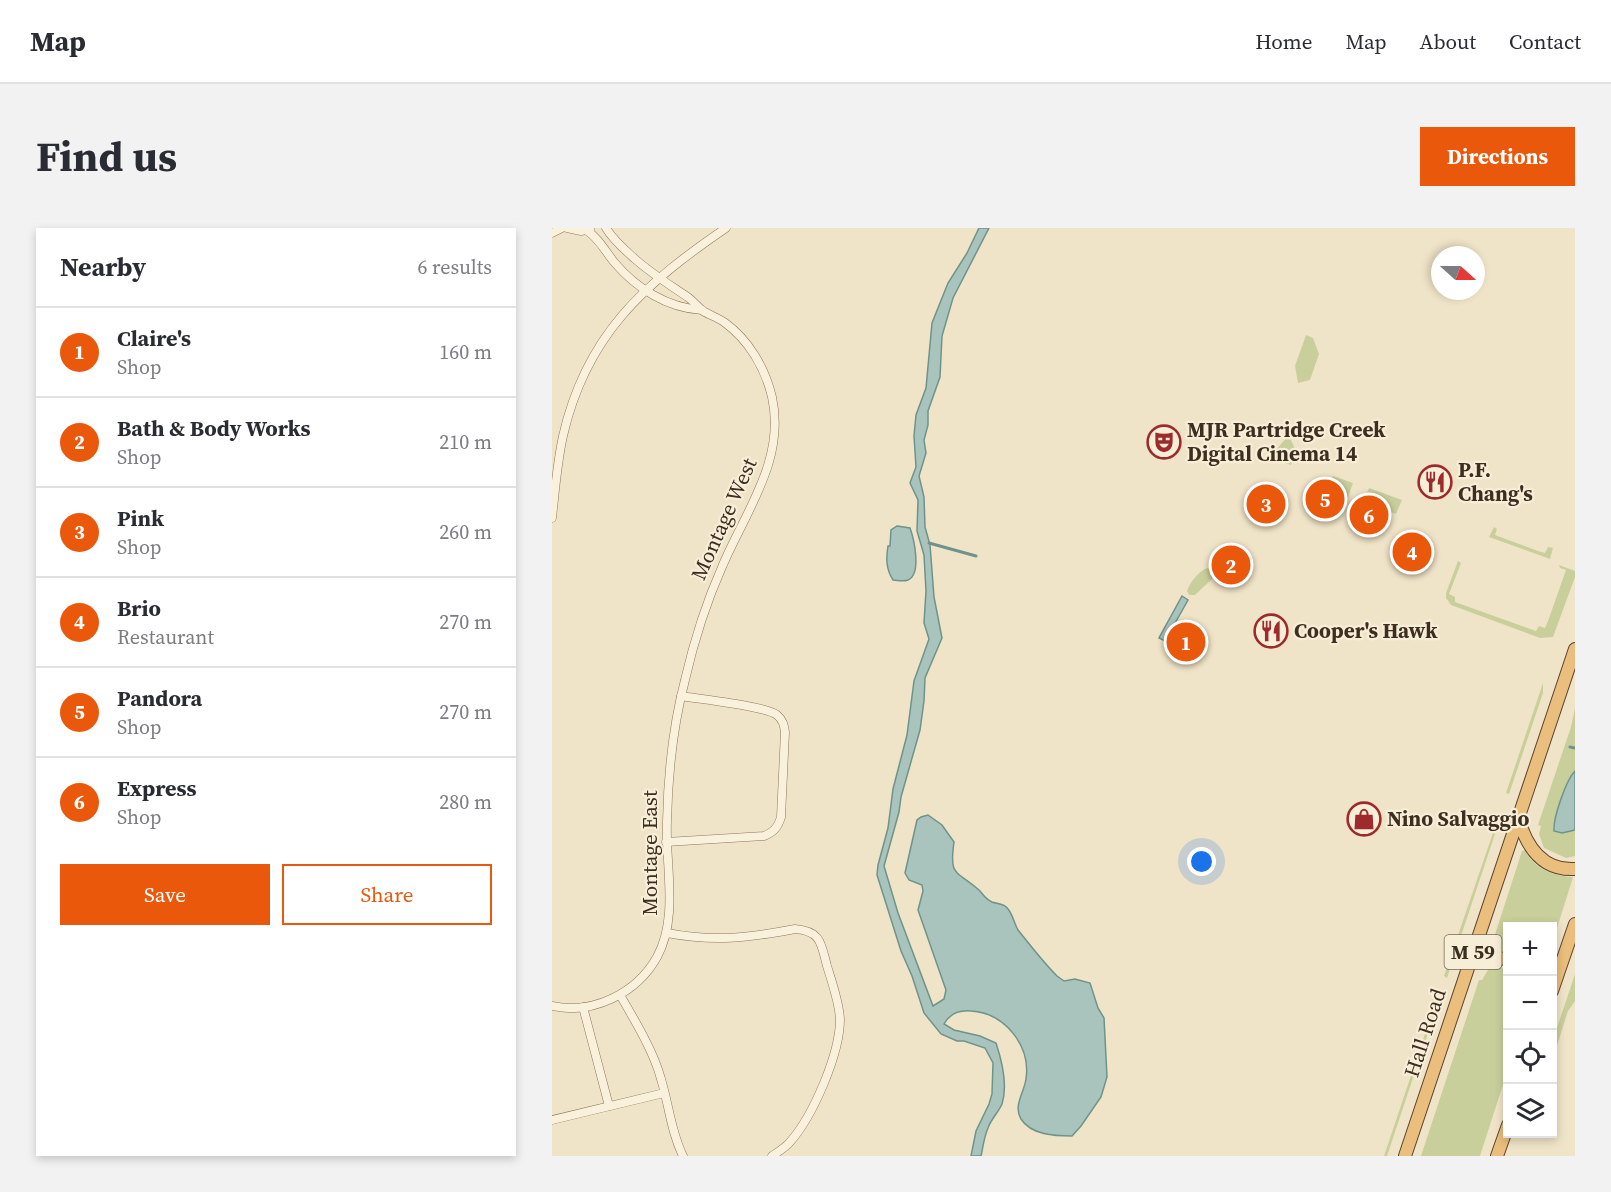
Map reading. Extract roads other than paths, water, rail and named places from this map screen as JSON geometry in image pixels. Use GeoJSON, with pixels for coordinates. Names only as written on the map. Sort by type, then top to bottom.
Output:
{"type":"FeatureCollection","features":[{"type":"Feature","properties":{"kind":"highway","name":"Hall Road"},"geometry":{"type":"LineString","coordinates":[[1405,1156],[1575,649]]}},
{"type":"Feature","properties":{"kind":"highway"},"geometry":{"type":"LineString","coordinates":[[1518,818],[1526,840],[1538,857],[1554,866],[1575,869]]}},
{"type":"Feature","properties":{"kind":"highway"},"geometry":{"type":"LineString","coordinates":[[1557,976],[1575,924]]}},
{"type":"Feature","properties":{"kind":"highway"},"geometry":{"type":"LineString","coordinates":[[1469,963],[1493,958],[1503,959]]}},
{"type":"Feature","properties":{"kind":"highway"},"geometry":{"type":"LineString","coordinates":[[1497,1156],[1503,1138]]}},
{"type":"Feature","properties":{"kind":"street"},"geometry":{"type":"LineString","coordinates":[[552,233],[562,228]]}},
{"type":"Feature","properties":{"kind":"street"},"geometry":{"type":"LineString","coordinates":[[567,228],[575,231],[589,229]]}},
{"type":"Feature","properties":{"kind":"street","name":"Montage West"},"geometry":{"type":"LineString","coordinates":[[606,228],[615,240],[657,279],[734,330],[762,368],[771,396],[775,432],[768,469],[730,548],[702,617],[681,696]]}},
{"type":"Feature","properties":{"kind":"street"},"geometry":{"type":"LineString","coordinates":[[552,518],[563,436],[578,388],[603,341],[645,289],[672,266],[726,228]]}},
{"type":"Feature","properties":{"kind":"street","name":"Montage West"},"geometry":{"type":"LineString","coordinates":[[589,229],[625,273],[645,289],[669,304],[685,309],[702,310]]}},
{"type":"Feature","properties":{"kind":"street"},"geometry":{"type":"LineString","coordinates":[[666,842],[764,837],[778,826],[781,817],[785,732],[784,723],[779,716],[765,710],[681,696]]}},
{"type":"Feature","properties":{"kind":"street","name":"Montage East"},"geometry":{"type":"LineString","coordinates":[[552,1006],[583,1007],[620,995],[648,970],[656,959],[667,933],[670,904],[666,842],[669,773],[681,696]]}},
{"type":"Feature","properties":{"kind":"street"},"geometry":{"type":"LineString","coordinates":[[667,933],[727,940],[795,929],[813,933],[821,942],[840,1019],[837,1041],[818,1099],[790,1143],[772,1156]]}},
{"type":"Feature","properties":{"kind":"street"},"geometry":{"type":"LineString","coordinates":[[620,995],[661,1077],[675,1141],[683,1156]]}},
{"type":"Feature","properties":{"kind":"street"},"geometry":{"type":"LineString","coordinates":[[583,1007],[609,1106]]}},
{"type":"Feature","properties":{"kind":"street"},"geometry":{"type":"LineString","coordinates":[[552,1120],[664,1093]]}},
{"type":"Feature","properties":{"kind":"water"},"geometry":{"type":"Polygon","coordinates":[[[979,228],[989,228],[953,298],[942,336],[940,377],[928,411],[928,425],[924,440],[926,453],[919,476],[924,497],[925,527],[930,545],[934,597],[942,638],[925,678],[920,730],[884,866],[898,913],[933,1006],[944,999],[946,990],[918,910],[923,891],[922,885],[909,880],[905,873],[917,820],[928,815],[942,825],[954,842],[953,861],[956,872],[992,902],[1006,907],[1018,930],[1057,976],[1064,981],[1075,979],[1090,983],[1098,1008],[1104,1018],[1107,1077],[1101,1097],[1072,1136],[1051,1135],[1037,1131],[1025,1124],[1019,1114],[1026,1067],[1020,1044],[1013,1033],[995,1018],[983,1013],[967,1011],[952,1015],[944,1024],[954,1030],[980,1036],[996,1043],[1004,1073],[1002,1104],[989,1125],[981,1156],[971,1156],[976,1131],[992,1094],[993,1063],[985,1048],[957,1041],[941,1034],[924,1013],[877,875],[888,828],[893,789],[907,735],[914,681],[929,639],[924,623],[926,591],[924,555],[917,531],[918,500],[910,483],[916,467],[914,436],[916,415],[926,388],[932,323],[948,283],[967,253],[979,228]]]}},
{"type":"Feature","properties":{"kind":"water"},"geometry":{"type":"Polygon","coordinates":[[[897,526],[910,528],[915,548],[915,571],[906,581],[893,580],[887,564],[891,530],[897,526]]]}},
{"type":"Feature","properties":{"kind":"water"},"geometry":{"type":"Polygon","coordinates":[[[1182,596],[1188,600],[1165,641],[1159,638],[1182,596]]]}},
{"type":"Feature","properties":{"kind":"water"},"geometry":{"type":"Polygon","coordinates":[[[1575,771],[1575,830],[1562,833],[1554,831],[1561,800],[1575,771]]]}},
{"type":"Feature","properties":{"kind":"waterway"},"geometry":{"type":"LineString","coordinates":[[929,543],[976,556]]}},
{"type":"Feature","properties":{"kind":"waterway"},"geometry":{"type":"LineString","coordinates":[[1570,747],[1575,748]]}},
{"type":"Feature","properties":{"kind":"place","name":"MJR Partridge Creek Digital Cinema 14"},"geometry":{"type":"Point","coordinates":[1164,442]}},
{"type":"Feature","properties":{"kind":"place","name":"P.F. Chang's"},"geometry":{"type":"Point","coordinates":[1435,482]}},
{"type":"Feature","properties":{"kind":"place","name":"Pandora"},"geometry":{"type":"Point","coordinates":[1325,499]}},
{"type":"Feature","properties":{"kind":"place","name":"Pink"},"geometry":{"type":"Point","coordinates":[1266,504]}},
{"type":"Feature","properties":{"kind":"place","name":"Express"},"geometry":{"type":"Point","coordinates":[1369,515]}},
{"type":"Feature","properties":{"kind":"place","name":"Brio"},"geometry":{"type":"Point","coordinates":[1412,552]}},
{"type":"Feature","properties":{"kind":"place","name":"Bath & Body Works"},"geometry":{"type":"Point","coordinates":[1231,565]}},
{"type":"Feature","properties":{"kind":"place","name":"Cooper's Hawk"},"geometry":{"type":"Point","coordinates":[1271,631]}},
{"type":"Feature","properties":{"kind":"place","name":"Claire's"},"geometry":{"type":"Point","coordinates":[1186,642]}},
{"type":"Feature","properties":{"kind":"place","name":"Nino Salvaggio"},"geometry":{"type":"Point","coordinates":[1364,819]}}]}
